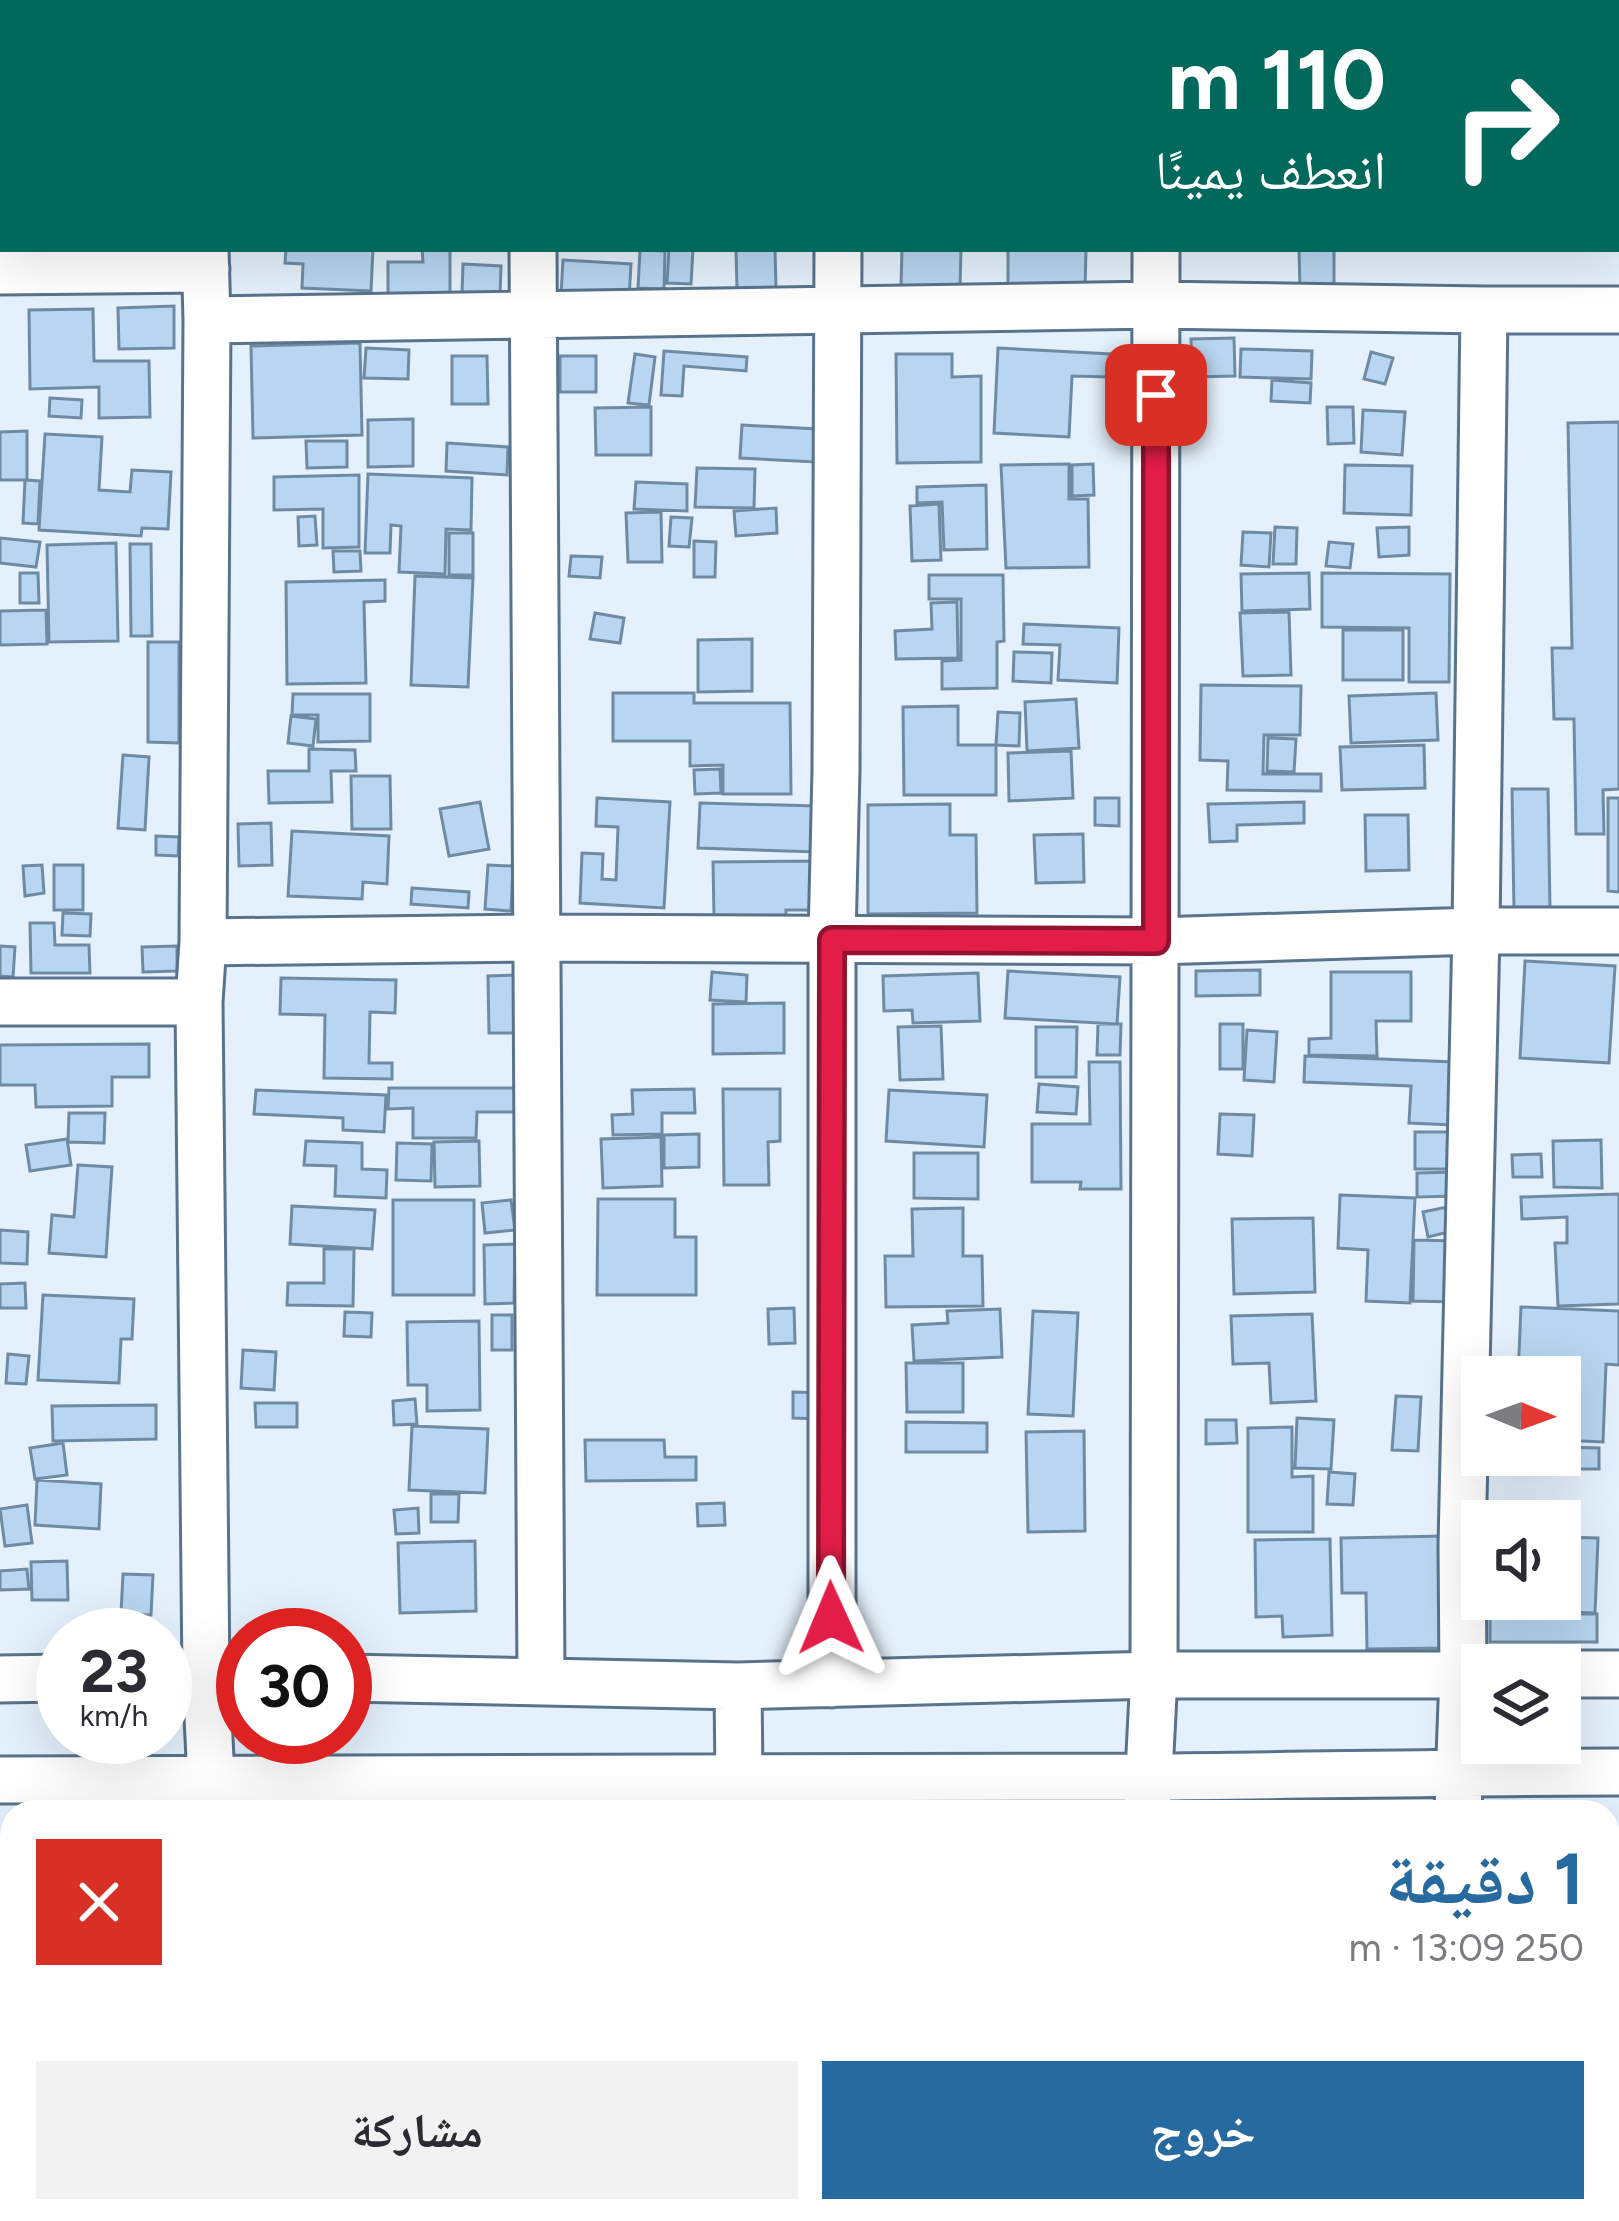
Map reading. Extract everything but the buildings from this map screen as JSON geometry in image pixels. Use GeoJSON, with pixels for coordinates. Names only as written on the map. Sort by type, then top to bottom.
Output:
{"type":"FeatureCollection","features":[{"type":"Feature","properties":{"kind":"street"},"geometry":{"type":"LineString","coordinates":[[533,252],[541,1682]]}},
{"type":"Feature","properties":{"kind":"street"},"geometry":{"type":"LineString","coordinates":[[832,1684],[838,252]]}},
{"type":"Feature","properties":{"kind":"street"},"geometry":{"type":"LineString","coordinates":[[1147,1794],[1154,1675],[1156,252]]}},
{"type":"Feature","properties":{"kind":"street"},"geometry":{"type":"LineString","coordinates":[[0,271],[206,259],[199,1002],[205,1676],[183,1790]]}},
{"type":"Feature","properties":{"kind":"street"},"geometry":{"type":"LineString","coordinates":[[207,320],[1155,304],[1619,310]]}},
{"type":"Feature","properties":{"kind":"street"},"geometry":{"type":"LineString","coordinates":[[1470,1644],[1462,1545],[1484,310]]}},
{"type":"Feature","properties":{"kind":"street"},"geometry":{"type":"LineString","coordinates":[[203,942],[538,938],[1156,941],[1619,931]]}},
{"type":"Feature","properties":{"kind":"street"},"geometry":{"type":"LineString","coordinates":[[0,1002],[199,1002]]}},
{"type":"Feature","properties":{"kind":"street"},"geometry":{"type":"LineString","coordinates":[[1581,1674],[1619,1674]]}},
{"type":"Feature","properties":{"kind":"street"},"geometry":{"type":"LineString","coordinates":[[372,1679],[738,1686],[1154,1675],[1461,1675]]}},
{"type":"Feature","properties":{"kind":"street"},"geometry":{"type":"LineString","coordinates":[[0,1679],[36,1678]]}},
{"type":"Feature","properties":{"kind":"street"},"geometry":{"type":"LineString","coordinates":[[738,1686],[739,1779]]}},
{"type":"Feature","properties":{"kind":"street"},"geometry":{"type":"LineString","coordinates":[[0,1780],[183,1790],[489,1796],[739,1779],[824,1794],[1147,1794],[1458,1792],[1619,1772]]}},
{"type":"Feature","properties":{"kind":"route"},"geometry":{"type":"LineString","coordinates":[[831,1618],[832,940],[1156,941],[1156,395]]}}]}
